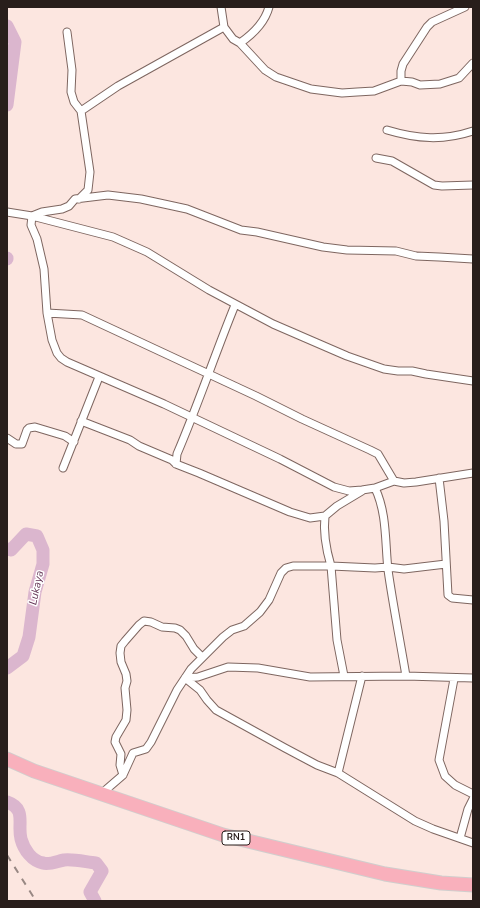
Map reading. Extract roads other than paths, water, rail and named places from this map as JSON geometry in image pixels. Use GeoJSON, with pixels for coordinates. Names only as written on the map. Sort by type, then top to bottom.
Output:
{"type":"FeatureCollection","features":[{"type":"Feature","properties":{"kind":"highway","name":"RN1"},"geometry":{"type":"LineString","coordinates":[[7,759],[34,771],[223,835],[385,874],[441,883],[473,885]]}},
{"type":"Feature","properties":{"kind":"street"},"geometry":{"type":"LineString","coordinates":[[221,7],[224,27],[233,39],[240,43],[265,70],[276,77],[311,89],[342,93],[374,91],[401,81],[412,82],[420,85],[440,84],[459,78],[473,63]]}},
{"type":"Feature","properties":{"kind":"street"},"geometry":{"type":"LineString","coordinates":[[240,43],[263,22],[269,7]]}},
{"type":"Feature","properties":{"kind":"street"},"geometry":{"type":"LineString","coordinates":[[401,81],[403,64],[427,27],[437,19],[465,7]]}},
{"type":"Feature","properties":{"kind":"street"},"geometry":{"type":"LineString","coordinates":[[81,111],[118,86],[224,27]]}},
{"type":"Feature","properties":{"kind":"street"},"geometry":{"type":"LineString","coordinates":[[67,32],[72,70],[71,92],[74,102],[81,111],[90,172],[88,190],[79,199]]}},
{"type":"Feature","properties":{"kind":"street"},"geometry":{"type":"LineString","coordinates":[[387,130],[405,136],[431,138],[456,136],[473,131]]}},
{"type":"Feature","properties":{"kind":"street"},"geometry":{"type":"LineString","coordinates":[[376,158],[392,161],[434,185],[473,185]]}},
{"type":"Feature","properties":{"kind":"street"},"geometry":{"type":"LineString","coordinates":[[32,216],[42,212],[62,209],[75,200],[108,195],[187,209],[241,230],[257,232],[323,247],[347,250],[396,251],[416,256],[439,256],[473,259]]}},
{"type":"Feature","properties":{"kind":"street"},"geometry":{"type":"LineString","coordinates":[[7,212],[32,216],[113,237],[147,252],[235,305],[273,324],[347,356],[384,369],[412,371],[473,381]]}},
{"type":"Feature","properties":{"kind":"street"},"geometry":{"type":"LineString","coordinates":[[32,216],[31,225],[37,239],[44,269],[47,313],[54,348],[61,358],[99,377],[146,395],[280,459],[334,488],[349,491],[362,490],[375,488],[394,481],[404,483],[416,482],[473,473]]}},
{"type":"Feature","properties":{"kind":"street"},"geometry":{"type":"LineString","coordinates":[[176,464],[178,454],[235,305]]}},
{"type":"Feature","properties":{"kind":"street"},"geometry":{"type":"LineString","coordinates":[[47,313],[82,315],[378,454],[394,481]]}},
{"type":"Feature","properties":{"kind":"street"},"geometry":{"type":"LineString","coordinates":[[63,468],[99,377]]}},
{"type":"Feature","properties":{"kind":"street"},"geometry":{"type":"LineString","coordinates":[[81,421],[130,440],[139,446],[172,460],[176,464],[290,512],[310,518],[326,516],[337,506],[362,490]]}},
{"type":"Feature","properties":{"kind":"street"},"geometry":{"type":"LineString","coordinates":[[7,438],[16,444],[22,444],[27,430],[35,427],[65,436],[74,442]]}},
{"type":"Feature","properties":{"kind":"street"},"geometry":{"type":"LineString","coordinates":[[439,478],[444,521],[448,595],[452,598],[473,600]]}},
{"type":"Feature","properties":{"kind":"street"},"geometry":{"type":"LineString","coordinates":[[375,488],[380,497],[383,511],[393,608],[406,676]]}},
{"type":"Feature","properties":{"kind":"street"},"geometry":{"type":"LineString","coordinates":[[326,516],[324,528],[331,566],[337,640],[344,676]]}},
{"type":"Feature","properties":{"kind":"street"},"geometry":{"type":"LineString","coordinates":[[101,794],[123,775],[133,753],[146,749],[177,690],[202,656],[232,630],[244,626],[260,612],[269,600],[281,573],[286,568],[293,566],[331,566],[370,568],[388,567],[404,569],[446,564]]}},
{"type":"Feature","properties":{"kind":"street"},"geometry":{"type":"LineString","coordinates":[[123,775],[120,765],[121,754],[115,742],[116,737],[126,720],[127,710],[125,688],[127,681],[121,662],[121,646],[144,621],[162,627],[180,630],[186,636],[194,649],[202,656]]}},
{"type":"Feature","properties":{"kind":"street"},"geometry":{"type":"LineString","coordinates":[[185,678],[198,677],[228,667],[258,668],[310,676],[406,676],[454,679],[473,678]]}},
{"type":"Feature","properties":{"kind":"street"},"geometry":{"type":"LineString","coordinates":[[338,773],[362,676]]}},
{"type":"Feature","properties":{"kind":"street"},"geometry":{"type":"LineString","coordinates":[[185,678],[200,690],[216,710],[298,755],[338,773],[415,821],[473,843]]}},
{"type":"Feature","properties":{"kind":"street"},"geometry":{"type":"LineString","coordinates":[[454,679],[439,760],[445,776],[455,785],[473,794]]}},
{"type":"Feature","properties":{"kind":"street"},"geometry":{"type":"LineString","coordinates":[[460,838],[468,809],[473,800]]}},
{"type":"Feature","properties":{"kind":"waterway","name":"Lukaya"},"geometry":{"type":"LineString","coordinates":[[7,26],[15,42],[7,105]]}},
{"type":"Feature","properties":{"kind":"waterway","name":"Lukaya"},"geometry":{"type":"LineString","coordinates":[[7,549],[11,550],[26,534],[37,536],[43,550],[43,564],[35,592],[29,637],[23,656],[7,668]]}},
{"type":"Feature","properties":{"kind":"waterway","name":"Lukaya"},"geometry":{"type":"LineString","coordinates":[[7,802],[13,805],[19,813],[22,843],[26,851],[35,860],[45,863],[64,860],[96,863],[102,871],[90,892],[95,901]]}},
{"type":"Feature","properties":{"kind":"railway"},"geometry":{"type":"LineString","coordinates":[[7,855],[36,901]]}}]}
